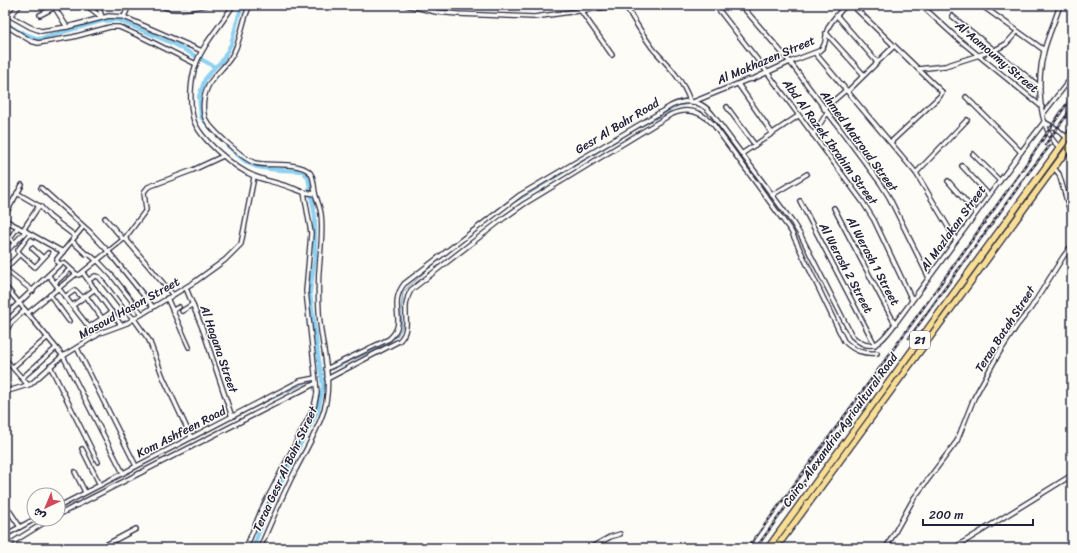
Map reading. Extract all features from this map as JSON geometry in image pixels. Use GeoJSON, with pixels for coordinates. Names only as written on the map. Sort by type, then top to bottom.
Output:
{"type":"FeatureCollection","features":[{"type":"Feature","properties":{"kind":"highway","name":"Cairo, Alexandria Agricultural Road"},"geometry":{"type":"LineString","coordinates":[[768,548],[1072,131]]}},
{"type":"Feature","properties":{"kind":"highway","name":"Cairo, Alexandria Agricultural Road"},"geometry":{"type":"LineString","coordinates":[[776,548],[1072,143]]}},
{"type":"Feature","properties":{"kind":"street"},"geometry":{"type":"LineString","coordinates":[[40,15],[59,5]]}},
{"type":"Feature","properties":{"kind":"street"},"geometry":{"type":"LineString","coordinates":[[87,5],[101,17]]}},
{"type":"Feature","properties":{"kind":"street"},"geometry":{"type":"LineString","coordinates":[[98,5],[101,17]]}},
{"type":"Feature","properties":{"kind":"street"},"geometry":{"type":"LineString","coordinates":[[124,17],[129,5]]}},
{"type":"Feature","properties":{"kind":"street"},"geometry":{"type":"LineString","coordinates":[[161,5],[164,8],[172,10],[207,5]]}},
{"type":"Feature","properties":{"kind":"street"},"geometry":{"type":"LineString","coordinates":[[233,5],[202,51],[196,64],[192,85],[193,116],[199,130],[223,156],[244,171],[254,176],[314,194]]}},
{"type":"Feature","properties":{"kind":"street","name":"Teraa Gesr Al Bahr Street"},"geometry":{"type":"LineString","coordinates":[[250,5],[244,19],[240,40],[233,55],[228,63],[212,78],[208,84],[204,100],[204,115],[218,134],[241,155],[252,162],[256,164],[299,167],[308,170],[312,178],[314,194],[318,199],[321,214],[322,228],[318,289],[327,380],[326,398],[321,417],[260,548]]}},
{"type":"Feature","properties":{"kind":"street"},"geometry":{"type":"LineString","coordinates":[[406,5],[436,12],[476,16],[534,17],[624,5],[654,49],[662,56],[678,78],[692,101],[709,110],[743,153],[801,236],[852,336],[862,343],[876,344]]}},
{"type":"Feature","properties":{"kind":"street","name":"Abd Al Razek Ibrahim Street"},"geometry":{"type":"LineString","coordinates":[[715,5],[767,72],[866,207],[912,300]]}},
{"type":"Feature","properties":{"kind":"street","name":"Ahmed Matroud Street"},"geometry":{"type":"LineString","coordinates":[[741,5],[790,62],[883,187],[928,278]]}},
{"type":"Feature","properties":{"kind":"street","name":"Al Makhazen Street"},"geometry":{"type":"LineString","coordinates":[[692,101],[747,80],[753,80],[767,72],[822,49],[828,26],[846,5]]}},
{"type":"Feature","properties":{"kind":"street"},"geometry":{"type":"LineString","coordinates":[[852,5],[942,92],[940,96],[891,142]]}},
{"type":"Feature","properties":{"kind":"street","name":"Al Aamoumy Street"},"geometry":{"type":"LineString","coordinates":[[921,5],[977,55],[1042,107]]}},
{"type":"Feature","properties":{"kind":"street"},"geometry":{"type":"LineString","coordinates":[[981,5],[986,7],[1017,32],[1044,50]]}},
{"type":"Feature","properties":{"kind":"street"},"geometry":{"type":"LineString","coordinates":[[1059,147],[1050,136],[1044,122],[1040,87],[1044,50],[1060,5]]}},
{"type":"Feature","properties":{"kind":"street"},"geometry":{"type":"LineString","coordinates":[[10,16],[18,6]]}},
{"type":"Feature","properties":{"kind":"street"},"geometry":{"type":"LineString","coordinates":[[55,8],[66,27]]}},
{"type":"Feature","properties":{"kind":"street"},"geometry":{"type":"LineString","coordinates":[[581,11],[612,55]]}},
{"type":"Feature","properties":{"kind":"street"},"geometry":{"type":"LineString","coordinates":[[5,13],[30,27],[41,31],[66,27],[101,17],[124,17],[202,51]]}},
{"type":"Feature","properties":{"kind":"street"},"geometry":{"type":"LineString","coordinates":[[837,16],[877,62]]}},
{"type":"Feature","properties":{"kind":"street"},"geometry":{"type":"LineString","coordinates":[[952,16],[1040,87]]}},
{"type":"Feature","properties":{"kind":"street"},"geometry":{"type":"LineString","coordinates":[[5,25],[31,42],[38,43],[73,37],[110,26],[119,27],[196,64]]}},
{"type":"Feature","properties":{"kind":"street"},"geometry":{"type":"LineString","coordinates":[[918,69],[945,66],[994,50],[1006,44],[1017,32]]}},
{"type":"Feature","properties":{"kind":"street"},"geometry":{"type":"LineString","coordinates":[[826,33],[864,75]]}},
{"type":"Feature","properties":{"kind":"street"},"geometry":{"type":"LineString","coordinates":[[824,109],[864,75],[894,46]]}},
{"type":"Feature","properties":{"kind":"street"},"geometry":{"type":"LineString","coordinates":[[815,53],[916,173],[956,240]]}},
{"type":"Feature","properties":{"kind":"street"},"geometry":{"type":"LineString","coordinates":[[1043,114],[1072,77]]}},
{"type":"Feature","properties":{"kind":"street"},"geometry":{"type":"LineString","coordinates":[[738,84],[772,133]]}},
{"type":"Feature","properties":{"kind":"street"},"geometry":{"type":"LineString","coordinates":[[966,97],[1021,152]]}},
{"type":"Feature","properties":{"kind":"street","name":"Gesr Al Bahr Road"},"geometry":{"type":"LineString","coordinates":[[326,369],[389,339],[394,335],[399,325],[396,307],[397,295],[400,289],[409,280],[520,195],[661,111],[676,104],[692,101]]}},
{"type":"Feature","properties":{"kind":"street"},"geometry":{"type":"LineString","coordinates":[[727,107],[755,145]]}},
{"type":"Feature","properties":{"kind":"street","name":"Gesr Al Bahr Road"},"geometry":{"type":"LineString","coordinates":[[327,380],[402,339],[406,328],[405,306],[411,290],[524,204],[665,119],[677,112],[685,110],[700,113],[707,118],[791,231],[844,341],[849,346],[862,352],[877,353]]}},
{"type":"Feature","properties":{"kind":"street"},"geometry":{"type":"LineString","coordinates":[[661,111],[665,119]]}},
{"type":"Feature","properties":{"kind":"street"},"geometry":{"type":"LineString","coordinates":[[813,136],[827,113]]}},
{"type":"Feature","properties":{"kind":"street"},"geometry":{"type":"LineString","coordinates":[[743,153],[798,116]]}},
{"type":"Feature","properties":{"kind":"street"},"geometry":{"type":"LineString","coordinates":[[916,173],[967,120]]}},
{"type":"Feature","properties":{"kind":"street"},"geometry":{"type":"LineString","coordinates":[[1044,122],[1057,129],[1067,138]]}},
{"type":"Feature","properties":{"kind":"street","name":"Al Mazlakan Street"},"geometry":{"type":"LineString","coordinates":[[876,344],[881,341],[895,324],[1044,122]]}},
{"type":"Feature","properties":{"kind":"street"},"geometry":{"type":"LineString","coordinates":[[973,154],[1000,181]]}},
{"type":"Feature","properties":{"kind":"street"},"geometry":{"type":"LineString","coordinates":[[5,332],[11,323],[26,311],[50,295],[76,274],[79,275],[83,273],[124,238],[146,210],[144,192],[148,187],[223,156]]}},
{"type":"Feature","properties":{"kind":"street"},"geometry":{"type":"LineString","coordinates":[[962,166],[989,195]]}},
{"type":"Feature","properties":{"kind":"street"},"geometry":{"type":"LineString","coordinates":[[1054,168],[1059,174],[1072,218]]}},
{"type":"Feature","properties":{"kind":"street"},"geometry":{"type":"LineString","coordinates":[[772,195],[807,174]]}},
{"type":"Feature","properties":{"kind":"street","name":"Masoud Hason Street"},"geometry":{"type":"LineString","coordinates":[[28,385],[34,382],[50,366],[63,356],[96,336],[134,319],[186,288],[224,260],[241,244],[254,176]]}},
{"type":"Feature","properties":{"kind":"street"},"geometry":{"type":"LineString","coordinates":[[948,181],[976,213]]}},
{"type":"Feature","properties":{"kind":"street"},"geometry":{"type":"LineString","coordinates":[[5,215],[22,185]]}},
{"type":"Feature","properties":{"kind":"street"},"geometry":{"type":"LineString","coordinates":[[41,188],[108,251],[153,307]]}},
{"type":"Feature","properties":{"kind":"street","name":"Teraa Gesr Al Bahr Street"},"geometry":{"type":"LineString","coordinates":[[246,548],[261,511],[314,407],[317,393],[306,291],[311,233],[306,192]]}},
{"type":"Feature","properties":{"kind":"street"},"geometry":{"type":"LineString","coordinates":[[17,193],[39,206],[76,236]]}},
{"type":"Feature","properties":{"kind":"street","name":"Al Werash 2 Street"},"geometry":{"type":"LineString","coordinates":[[800,201],[876,344]]}},
{"type":"Feature","properties":{"kind":"street"},"geometry":{"type":"LineString","coordinates":[[5,253],[24,231],[39,206]]}},
{"type":"Feature","properties":{"kind":"street","name":"Al Werash 1 Street"},"geometry":{"type":"LineString","coordinates":[[834,208],[895,324]]}},
{"type":"Feature","properties":{"kind":"street"},"geometry":{"type":"LineString","coordinates":[[105,218],[173,295]]}},
{"type":"Feature","properties":{"kind":"street"},"geometry":{"type":"LineString","coordinates":[[5,220],[63,252]]}},
{"type":"Feature","properties":{"kind":"street"},"geometry":{"type":"LineString","coordinates":[[15,243],[10,238],[18,227]]}},
{"type":"Feature","properties":{"kind":"street"},"geometry":{"type":"LineString","coordinates":[[60,264],[57,260],[83,227]]}},
{"type":"Feature","properties":{"kind":"street"},"geometry":{"type":"LineString","coordinates":[[30,234],[18,250],[19,254],[15,260],[12,260],[5,269],[33,291]]}},
{"type":"Feature","properties":{"kind":"street"},"geometry":{"type":"LineString","coordinates":[[72,241],[86,254],[90,254],[97,260],[114,278],[142,314]]}},
{"type":"Feature","properties":{"kind":"street","name":"Teraa Batah Street"},"geometry":{"type":"LineString","coordinates":[[886,548],[916,495],[957,441],[977,392],[999,353],[1016,327],[1031,308],[1072,245]]}},
{"type":"Feature","properties":{"kind":"street"},"geometry":{"type":"LineString","coordinates":[[32,248],[44,258]]}},
{"type":"Feature","properties":{"kind":"street"},"geometry":{"type":"LineString","coordinates":[[19,254],[35,266],[48,253]]}},
{"type":"Feature","properties":{"kind":"street"},"geometry":{"type":"LineString","coordinates":[[60,264],[64,263],[76,274]]}},
{"type":"Feature","properties":{"kind":"street"},"geometry":{"type":"LineString","coordinates":[[6,314],[33,291],[60,264]]}},
{"type":"Feature","properties":{"kind":"street"},"geometry":{"type":"LineString","coordinates":[[55,283],[70,269]]}},
{"type":"Feature","properties":{"kind":"street"},"geometry":{"type":"LineString","coordinates":[[83,273],[122,325]]}},
{"type":"Feature","properties":{"kind":"street"},"geometry":{"type":"LineString","coordinates":[[89,280],[98,275],[134,319],[148,340],[162,378],[191,437]]}},
{"type":"Feature","properties":{"kind":"street"},"geometry":{"type":"LineString","coordinates":[[49,276],[96,336]]}},
{"type":"Feature","properties":{"kind":"street"},"geometry":{"type":"LineString","coordinates":[[6,288],[63,356],[123,473]]}},
{"type":"Feature","properties":{"kind":"street","name":"Al Hagana Street"},"geometry":{"type":"LineString","coordinates":[[186,288],[194,304],[232,417]]}},
{"type":"Feature","properties":{"kind":"street"},"geometry":{"type":"LineString","coordinates":[[72,306],[95,289]]}},
{"type":"Feature","properties":{"kind":"street"},"geometry":{"type":"LineString","coordinates":[[65,297],[74,290],[84,297],[102,318]]}},
{"type":"Feature","properties":{"kind":"street"},"geometry":{"type":"LineString","coordinates":[[50,295],[69,321]]}},
{"type":"Feature","properties":{"kind":"street"},"geometry":{"type":"LineString","coordinates":[[167,298],[189,346]]}},
{"type":"Feature","properties":{"kind":"street"},"geometry":{"type":"LineString","coordinates":[[182,310],[194,304]]}},
{"type":"Feature","properties":{"kind":"street"},"geometry":{"type":"LineString","coordinates":[[173,310],[179,307]]}},
{"type":"Feature","properties":{"kind":"street"},"geometry":{"type":"LineString","coordinates":[[89,327],[112,312]]}},
{"type":"Feature","properties":{"kind":"street"},"geometry":{"type":"LineString","coordinates":[[12,367],[48,337]]}},
{"type":"Feature","properties":{"kind":"street"},"geometry":{"type":"LineString","coordinates":[[22,378],[56,348]]}},
{"type":"Feature","properties":{"kind":"street"},"geometry":{"type":"LineString","coordinates":[[77,348],[136,466]]}},
{"type":"Feature","properties":{"kind":"street"},"geometry":{"type":"LineString","coordinates":[[5,359],[28,385],[5,392]]}},
{"type":"Feature","properties":{"kind":"street"},"geometry":{"type":"LineString","coordinates":[[50,366],[98,462]]}},
{"type":"Feature","properties":{"kind":"street","name":"Kom Ashfeen Road"},"geometry":{"type":"LineString","coordinates":[[66,503],[300,381],[315,378]]}},
{"type":"Feature","properties":{"kind":"street"},"geometry":{"type":"LineString","coordinates":[[66,511],[316,384]]}},
{"type":"Feature","properties":{"kind":"street"},"geometry":{"type":"LineString","coordinates":[[82,449],[100,485]]}},
{"type":"Feature","properties":{"kind":"street"},"geometry":{"type":"LineString","coordinates":[[75,472],[85,492]]}},
{"type":"Feature","properties":{"kind":"street"},"geometry":{"type":"LineString","coordinates":[[954,548],[1072,475]]}},
{"type":"Feature","properties":{"kind":"street"},"geometry":{"type":"LineString","coordinates":[[5,504],[20,527]]}},
{"type":"Feature","properties":{"kind":"street"},"geometry":{"type":"LineString","coordinates":[[5,530],[6,534],[26,524]]}},
{"type":"Feature","properties":{"kind":"street"},"geometry":{"type":"LineString","coordinates":[[5,546],[37,527]]}},
{"type":"Feature","properties":{"kind":"street"},"geometry":{"type":"LineString","coordinates":[[100,548],[136,529]]}},
{"type":"Feature","properties":{"kind":"street"},"geometry":{"type":"LineString","coordinates":[[590,548],[610,537],[620,534]]}},
{"type":"Feature","properties":{"kind":"street"},"geometry":{"type":"LineString","coordinates":[[621,548],[624,546],[633,548]]}},
{"type":"Feature","properties":{"kind":"waterway"},"geometry":{"type":"LineString","coordinates":[[214,132],[201,117],[199,96],[205,79],[222,61],[231,44],[243,5]]}},
{"type":"Feature","properties":{"kind":"waterway"},"geometry":{"type":"LineString","coordinates":[[458,5],[481,8],[552,5]]}},
{"type":"Feature","properties":{"kind":"waterway"},"geometry":{"type":"LineString","coordinates":[[5,22],[16,30],[39,39],[102,21],[118,20],[176,45],[215,67]]}},
{"type":"Feature","properties":{"kind":"waterway"},"geometry":{"type":"LineString","coordinates":[[512,204],[678,106],[689,104],[699,105]]}},
{"type":"Feature","properties":{"kind":"waterway"},"geometry":{"type":"LineString","coordinates":[[702,107],[707,111]]}},
{"type":"Feature","properties":{"kind":"waterway"},"geometry":{"type":"LineString","coordinates":[[227,145],[245,161],[257,167],[303,171],[308,178],[315,216],[315,258],[310,292],[323,386],[318,410],[269,505],[253,548]]}},
{"type":"Feature","properties":{"kind":"waterway"},"geometry":{"type":"LineString","coordinates":[[329,371],[385,345],[397,336],[402,327],[401,312],[403,292],[428,269],[480,228]]}},
{"type":"Feature","properties":{"kind":"waterway"},"geometry":{"type":"LineString","coordinates":[[317,378],[326,373]]}},
{"type":"Feature","properties":{"kind":"waterway"},"geometry":{"type":"LineString","coordinates":[[228,420],[310,381]]}},
{"type":"Feature","properties":{"kind":"waterway"},"geometry":{"type":"LineString","coordinates":[[66,506],[112,481]]}},
{"type":"Feature","properties":{"kind":"waterway"},"geometry":{"type":"LineString","coordinates":[[5,538],[26,527]]}},
{"type":"Feature","properties":{"kind":"railway"},"geometry":{"type":"LineString","coordinates":[[748,548],[1020,173],[1072,96]]}},
{"type":"Feature","properties":{"kind":"railway"},"geometry":{"type":"LineString","coordinates":[[1045,145],[1072,108]]}},
{"type":"Feature","properties":{"kind":"railway"},"geometry":{"type":"LineString","coordinates":[[909,338],[1029,172],[1052,143]]}},
{"type":"Feature","properties":{"kind":"railway"},"geometry":{"type":"LineString","coordinates":[[756,548],[891,362]]}}]}
